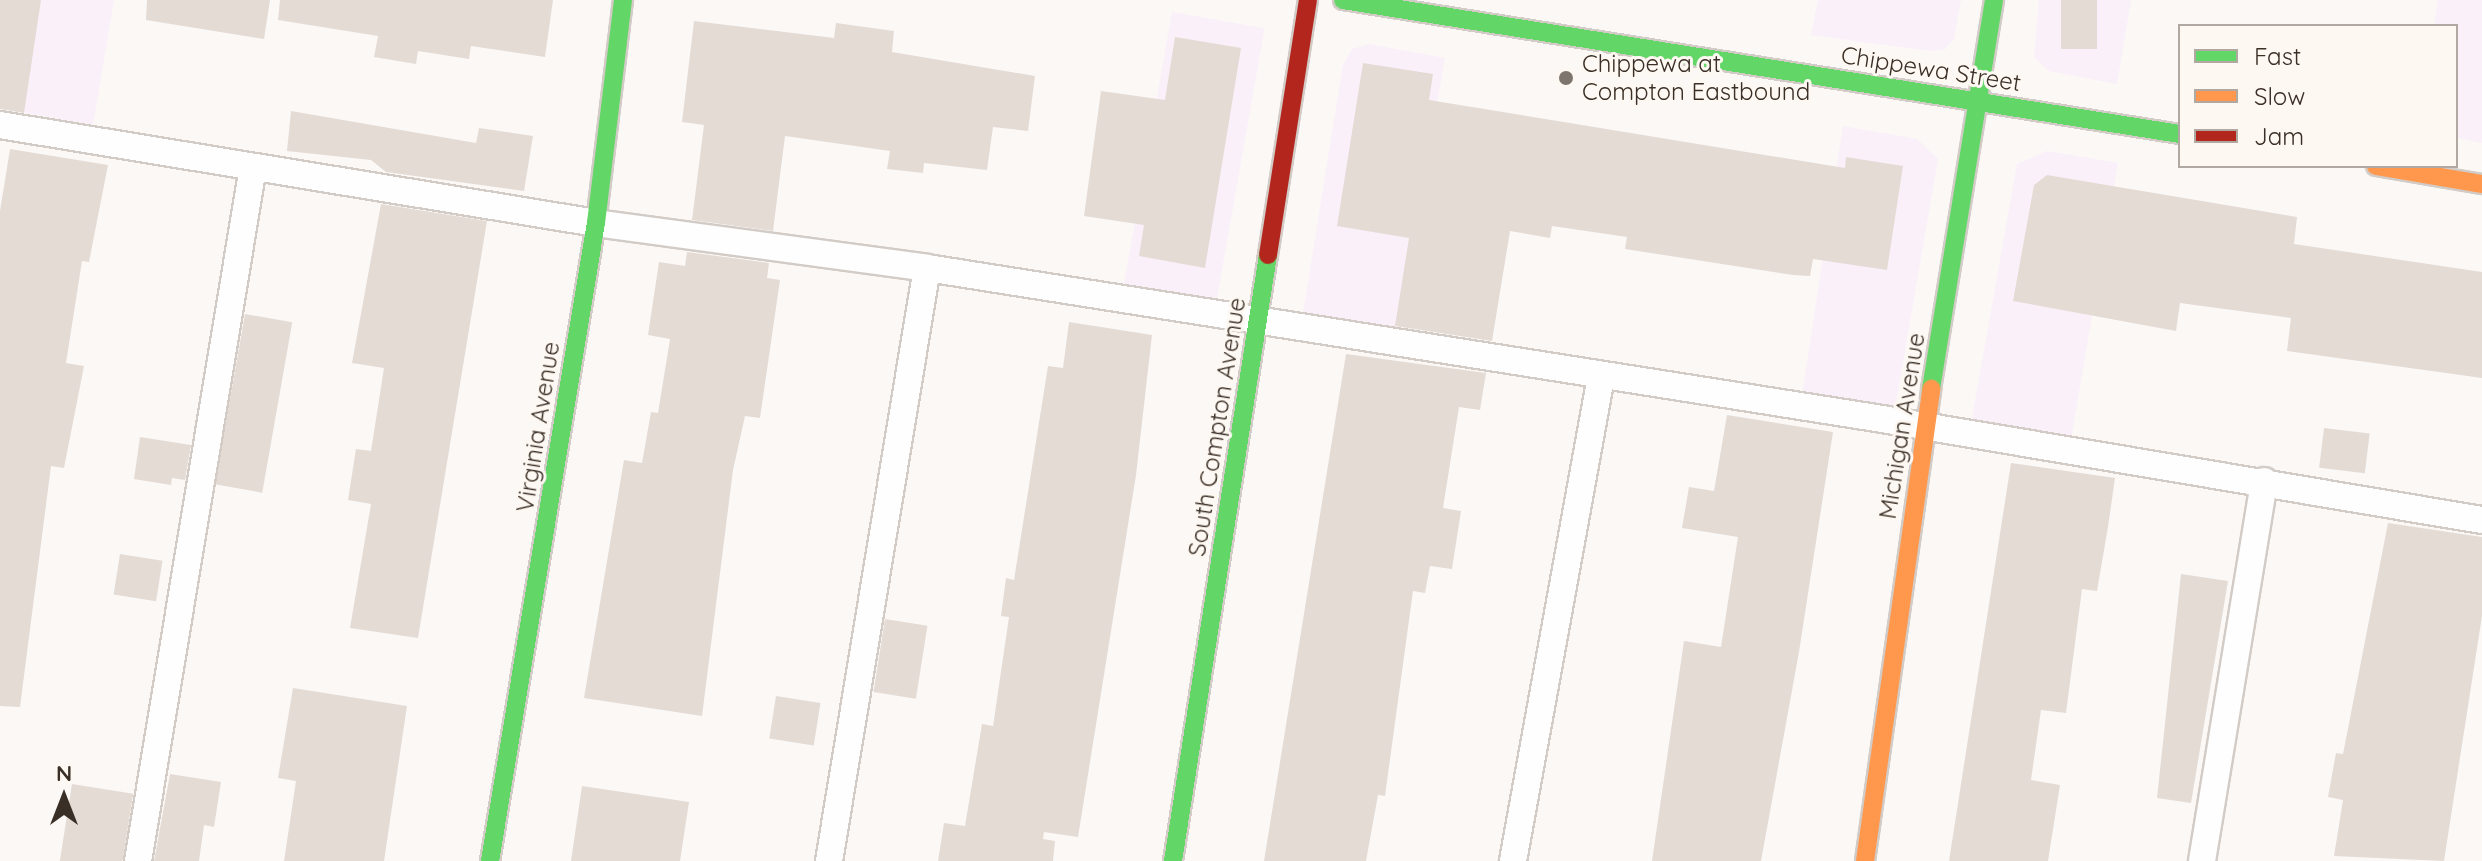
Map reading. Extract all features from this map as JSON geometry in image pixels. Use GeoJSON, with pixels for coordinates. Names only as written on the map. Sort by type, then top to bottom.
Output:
{"type":"FeatureCollection","features":[{"type":"Feature","properties":{"kind":"street","name":"Virginia Avenue"},"geometry":{"type":"LineString","coordinates":[[490,861],[596,223],[623,0]]}},
{"type":"Feature","properties":{"kind":"street","name":"South Compton Avenue"},"geometry":{"type":"LineString","coordinates":[[1173,861],[1308,0]]}},
{"type":"Feature","properties":{"kind":"street","name":"Chippewa Street"},"geometry":{"type":"LineString","coordinates":[[1343,0],[2178,134]]}},
{"type":"Feature","properties":{"kind":"street","name":"Michigan Avenue"},"geometry":{"type":"LineString","coordinates":[[1865,861],[1925,427],[1994,0]]}},
{"type":"Feature","properties":{"kind":"street"},"geometry":{"type":"LineString","coordinates":[[2388,168],[2482,184]]}},
{"type":"Feature","properties":{"kind":"lane"},"geometry":{"type":"LineString","coordinates":[[0,125],[596,223],[927,268],[1258,325],[1601,375],[2264,481],[2482,520]]}},
{"type":"Feature","properties":{"kind":"lane"},"geometry":{"type":"LineString","coordinates":[[138,861],[253,167]]}},
{"type":"Feature","properties":{"kind":"lane"},"geometry":{"type":"LineString","coordinates":[[829,861],[927,268]]}},
{"type":"Feature","properties":{"kind":"lane"},"geometry":{"type":"LineString","coordinates":[[1513,861],[1601,375]]}},
{"type":"Feature","properties":{"kind":"lane"},"geometry":{"type":"LineString","coordinates":[[2202,861],[2264,481]]}},
{"type":"Feature","properties":{"kind":"shaded area"},"geometry":{"type":"Polygon","coordinates":[[[0,0],[114,0],[93,125],[0,108],[0,0]]]}},
{"type":"Feature","properties":{"kind":"shaded area"},"geometry":{"type":"Polygon","coordinates":[[[1818,0],[1961,0],[1954,39],[1945,49],[1930,51],[1811,35],[1818,0]]]}},
{"type":"Feature","properties":{"kind":"shaded area"},"geometry":{"type":"Polygon","coordinates":[[[2039,0],[2131,0],[2117,84],[2049,71],[2034,57],[2039,0]]]}},
{"type":"Feature","properties":{"kind":"shaded area"},"geometry":{"type":"Polygon","coordinates":[[[2438,0],[2482,0],[2482,143],[2458,138],[2458,24],[2434,24],[2438,0]]]}},
{"type":"Feature","properties":{"kind":"shaded area"},"geometry":{"type":"Polygon","coordinates":[[[1172,12],[1265,28],[1215,307],[1123,291],[1172,12]]]}},
{"type":"Feature","properties":{"kind":"shaded area"},"geometry":{"type":"Polygon","coordinates":[[[1369,44],[1445,58],[1397,329],[1303,313],[1343,65],[1352,49],[1369,44]]]}},
{"type":"Feature","properties":{"kind":"shaded area"},"geometry":{"type":"Polygon","coordinates":[[[1843,126],[1917,139],[1938,159],[1895,409],[1802,395],[1843,126]]]}},
{"type":"Feature","properties":{"kind":"shaded area"},"geometry":{"type":"Polygon","coordinates":[[[2047,151],[2118,163],[2071,439],[1971,424],[2017,164],[2047,151]]]}},
{"type":"Feature","properties":{"kind":"building"},"geometry":{"type":"Polygon","coordinates":[[[0,0],[41,0],[24,113],[0,109],[0,0]]]}},
{"type":"Feature","properties":{"kind":"building"},"geometry":{"type":"Polygon","coordinates":[[[147,0],[270,0],[264,39],[146,20],[147,0]]]}},
{"type":"Feature","properties":{"kind":"building"},"geometry":{"type":"Polygon","coordinates":[[[280,0],[553,0],[545,57],[471,46],[469,59],[418,51],[416,64],[374,57],[378,36],[278,20],[280,0]]]}},
{"type":"Feature","properties":{"kind":"building"},"geometry":{"type":"Polygon","coordinates":[[[2061,0],[2097,0],[2097,49],[2061,49],[2061,0]]]}},
{"type":"Feature","properties":{"kind":"building"},"geometry":{"type":"Polygon","coordinates":[[[694,21],[834,38],[836,23],[894,31],[892,52],[1035,76],[1028,131],[993,127],[987,170],[924,163],[923,173],[887,169],[890,151],[785,136],[773,231],[692,220],[704,125],[682,122],[694,21]]]}},
{"type":"Feature","properties":{"kind":"building"},"geometry":{"type":"Polygon","coordinates":[[[1175,37],[1241,48],[1205,268],[1139,256],[1144,225],[1084,216],[1101,91],[1165,100],[1175,37]]]}},
{"type":"Feature","properties":{"kind":"building"},"geometry":{"type":"Polygon","coordinates":[[[1363,63],[1433,74],[1429,100],[1845,168],[1846,157],[1903,166],[1887,270],[1813,259],[1810,276],[1793,275],[1625,249],[1627,237],[1552,226],[1550,238],[1510,231],[1492,341],[1395,326],[1409,238],[1337,226],[1363,63]]]}},
{"type":"Feature","properties":{"kind":"building"},"geometry":{"type":"Polygon","coordinates":[[[291,111],[476,143],[479,128],[533,136],[524,191],[386,172],[371,160],[287,151],[291,111]]]}},
{"type":"Feature","properties":{"kind":"building"},"geometry":{"type":"Polygon","coordinates":[[[10,149],[108,165],[89,262],[82,261],[66,363],[84,366],[64,468],[51,466],[20,707],[0,706],[0,211],[10,149]]]}},
{"type":"Feature","properties":{"kind":"building"},"geometry":{"type":"Polygon","coordinates":[[[2047,175],[2297,217],[2294,244],[2482,272],[2482,378],[2287,351],[2291,318],[2180,303],[2176,331],[2013,301],[2034,185],[2047,175]]]}},
{"type":"Feature","properties":{"kind":"building"},"geometry":{"type":"Polygon","coordinates":[[[381,204],[487,221],[418,638],[350,628],[371,504],[348,500],[356,449],[371,451],[384,368],[352,363],[381,204]]]}},
{"type":"Feature","properties":{"kind":"building"},"geometry":{"type":"Polygon","coordinates":[[[687,252],[769,263],[767,278],[780,280],[760,418],[745,416],[733,470],[702,716],[584,698],[624,460],[642,463],[651,412],[658,413],[670,339],[648,335],[659,262],[685,266],[687,252]]]}},
{"type":"Feature","properties":{"kind":"building"},"geometry":{"type":"Polygon","coordinates":[[[245,314],[292,322],[262,493],[215,484],[245,314]]]}},
{"type":"Feature","properties":{"kind":"building"},"geometry":{"type":"Polygon","coordinates":[[[1069,322],[1152,335],[1136,475],[1078,837],[1044,832],[1043,839],[1055,841],[1053,861],[938,861],[944,823],[965,826],[982,724],[993,726],[1009,617],[1001,616],[1006,578],[1014,580],[1048,366],[1063,368],[1069,322]]]}},
{"type":"Feature","properties":{"kind":"building"},"geometry":{"type":"Polygon","coordinates":[[[1346,354],[1486,373],[1480,410],[1459,407],[1443,508],[1461,511],[1452,569],[1430,566],[1425,593],[1413,591],[1385,796],[1378,795],[1366,861],[1264,861],[1346,354]]]}},
{"type":"Feature","properties":{"kind":"building"},"geometry":{"type":"Polygon","coordinates":[[[1727,415],[1833,432],[1799,652],[1761,861],[1652,861],[1684,641],[1721,647],[1738,537],[1682,528],[1689,487],[1714,491],[1727,415]]]}},
{"type":"Feature","properties":{"kind":"building"},"geometry":{"type":"Polygon","coordinates":[[[2324,428],[2370,434],[2365,473],[2319,468],[2324,428]]]}},
{"type":"Feature","properties":{"kind":"building"},"geometry":{"type":"Polygon","coordinates":[[[140,437],[191,445],[185,480],[172,478],[171,485],[134,479],[140,437]]]}},
{"type":"Feature","properties":{"kind":"building"},"geometry":{"type":"Polygon","coordinates":[[[2011,463],[2115,478],[2108,527],[2097,591],[2082,589],[2066,713],[2041,710],[2031,780],[2060,785],[2048,861],[1949,861],[2011,463]]]}},
{"type":"Feature","properties":{"kind":"building"},"geometry":{"type":"Polygon","coordinates":[[[2388,523],[2482,537],[2482,616],[2444,861],[2334,856],[2343,800],[2328,797],[2336,753],[2343,754],[2388,523]]]}},
{"type":"Feature","properties":{"kind":"building"},"geometry":{"type":"Polygon","coordinates":[[[120,554],[162,561],[156,601],[114,594],[120,554]]]}},
{"type":"Feature","properties":{"kind":"building"},"geometry":{"type":"Polygon","coordinates":[[[2181,574],[2228,581],[2191,803],[2157,798],[2181,574]]]}},
{"type":"Feature","properties":{"kind":"building"},"geometry":{"type":"Polygon","coordinates":[[[885,619],[927,626],[916,699],[873,692],[885,619]]]}},
{"type":"Feature","properties":{"kind":"building"},"geometry":{"type":"Polygon","coordinates":[[[293,688],[407,706],[384,861],[284,861],[296,781],[278,778],[293,688]]]}},
{"type":"Feature","properties":{"kind":"building"},"geometry":{"type":"Polygon","coordinates":[[[776,696],[820,703],[814,746],[769,738],[776,696]]]}},
{"type":"Feature","properties":{"kind":"building"},"geometry":{"type":"Polygon","coordinates":[[[170,774],[221,782],[214,827],[204,825],[199,861],[154,861],[170,774]]]}},
{"type":"Feature","properties":{"kind":"building"},"geometry":{"type":"Polygon","coordinates":[[[72,784],[133,794],[123,861],[60,861],[72,784]]]}},
{"type":"Feature","properties":{"kind":"building"},"geometry":{"type":"Polygon","coordinates":[[[582,786],[689,802],[680,861],[571,861],[582,786]]]}},
{"type":"Feature","properties":{"kind":"traffic: fast"},"geometry":{"type":"LineString","coordinates":[[490,861],[596,223],[623,0]]}},
{"type":"Feature","properties":{"kind":"traffic: fast"},"geometry":{"type":"LineString","coordinates":[[1343,0],[2178,134]]}},
{"type":"Feature","properties":{"kind":"traffic: fast"},"geometry":{"type":"LineString","coordinates":[[1931,389],[1994,0]]}},
{"type":"Feature","properties":{"kind":"traffic: fast"},"geometry":{"type":"LineString","coordinates":[[1173,861],[1268,255]]}},
{"type":"Feature","properties":{"kind":"traffic: slow"},"geometry":{"type":"LineString","coordinates":[[2388,168],[2482,184]]}},
{"type":"Feature","properties":{"kind":"traffic: slow"},"geometry":{"type":"LineString","coordinates":[[1865,861],[1931,389]]}},
{"type":"Feature","properties":{"kind":"traffic: jam"},"geometry":{"type":"LineString","coordinates":[[1268,255],[1308,0]]}},
{"type":"Feature","properties":{"kind":"place","name":"Chippewa at Compton Eastbound"},"geometry":{"type":"Point","coordinates":[1566,78]}}]}
